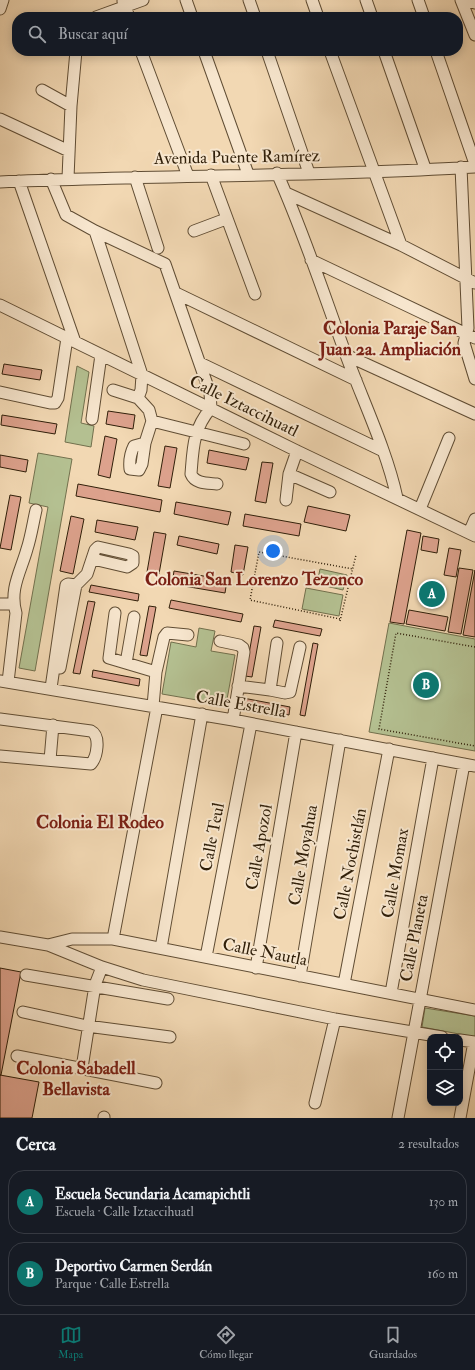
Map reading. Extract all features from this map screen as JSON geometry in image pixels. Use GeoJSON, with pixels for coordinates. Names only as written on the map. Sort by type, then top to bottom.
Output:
{"type":"FeatureCollection","features":[{"type":"Feature","properties":{"kind":"street"},"geometry":{"type":"LineString","coordinates":[[0,9],[3,0]]}},
{"type":"Feature","properties":{"kind":"street"},"geometry":{"type":"LineString","coordinates":[[112,12],[143,0]]}},
{"type":"Feature","properties":{"kind":"street"},"geometry":{"type":"LineString","coordinates":[[186,0],[190,12]]}},
{"type":"Feature","properties":{"kind":"street"},"geometry":{"type":"LineString","coordinates":[[249,0],[253,12]]}},
{"type":"Feature","properties":{"kind":"street"},"geometry":{"type":"LineString","coordinates":[[312,0],[316,12]]}},
{"type":"Feature","properties":{"kind":"street"},"geometry":{"type":"LineString","coordinates":[[366,0],[370,12]]}},
{"type":"Feature","properties":{"kind":"street"},"geometry":{"type":"LineString","coordinates":[[418,0],[422,12]]}},
{"type":"Feature","properties":{"kind":"street"},"geometry":{"type":"LineString","coordinates":[[461,0],[475,35]]}},
{"type":"Feature","properties":{"kind":"street"},"geometry":{"type":"LineString","coordinates":[[464,0],[475,3]]}},
{"type":"Feature","properties":{"kind":"street"},"geometry":{"type":"LineString","coordinates":[[68,178],[71,106],[76,56]]}},
{"type":"Feature","properties":{"kind":"street"},"geometry":{"type":"LineString","coordinates":[[143,56],[188,176]]}},
{"type":"Feature","properties":{"kind":"street"},"geometry":{"type":"LineString","coordinates":[[206,56],[248,174]]}},
{"type":"Feature","properties":{"kind":"street"},"geometry":{"type":"LineString","coordinates":[[269,56],[309,173]]}},
{"type":"Feature","properties":{"kind":"street"},"geometry":{"type":"LineString","coordinates":[[332,56],[401,245]]}},
{"type":"Feature","properties":{"kind":"street"},"geometry":{"type":"LineString","coordinates":[[386,56],[425,168]]}},
{"type":"Feature","properties":{"kind":"street"},"geometry":{"type":"LineString","coordinates":[[438,56],[475,165]]}},
{"type":"Feature","properties":{"kind":"street"},"geometry":{"type":"LineString","coordinates":[[42,90],[71,106]]}},
{"type":"Feature","properties":{"kind":"street"},"geometry":{"type":"LineString","coordinates":[[0,119],[69,151]]}},
{"type":"Feature","properties":{"kind":"street","name":"Avenida Puente Ramírez"},"geometry":{"type":"LineString","coordinates":[[0,182],[68,178],[373,171],[462,167],[475,165]]}},
{"type":"Feature","properties":{"kind":"street"},"geometry":{"type":"LineString","coordinates":[[462,167],[470,281],[468,328],[470,336]]}},
{"type":"Feature","properties":{"kind":"street"},"geometry":{"type":"LineString","coordinates":[[277,173],[286,193],[356,380],[394,483],[397,498]]}},
{"type":"Feature","properties":{"kind":"street"},"geometry":{"type":"LineString","coordinates":[[211,175],[255,294]]}},
{"type":"Feature","properties":{"kind":"street"},"geometry":{"type":"LineString","coordinates":[[135,177],[158,248]]}},
{"type":"Feature","properties":{"kind":"street"},"geometry":{"type":"LineString","coordinates":[[51,180],[66,215],[165,264],[210,393],[211,408],[201,420],[196,431],[191,474],[193,479],[196,481],[217,484]]}},
{"type":"Feature","properties":{"kind":"street"},"geometry":{"type":"LineString","coordinates":[[0,392],[55,403],[58,398],[71,340],[19,181]]}},
{"type":"Feature","properties":{"kind":"street"},"geometry":{"type":"LineString","coordinates":[[286,193],[401,245],[470,281]]}},
{"type":"Feature","properties":{"kind":"street"},"geometry":{"type":"LineString","coordinates":[[194,231],[226,219]]}},
{"type":"Feature","properties":{"kind":"street"},"geometry":{"type":"LineString","coordinates":[[96,231],[142,375],[141,390],[138,398]]}},
{"type":"Feature","properties":{"kind":"street"},"geometry":{"type":"LineString","coordinates":[[311,260],[470,336]]}},
{"type":"Feature","properties":{"kind":"street"},"geometry":{"type":"LineString","coordinates":[[176,293],[356,380]]}},
{"type":"Feature","properties":{"kind":"street","name":"Calle Iztaccihuatl"},"geometry":{"type":"LineString","coordinates":[[0,305],[297,451],[472,534]]}},
{"type":"Feature","properties":{"kind":"street"},"geometry":{"type":"LineString","coordinates":[[470,336],[464,344],[475,379]]}},
{"type":"Feature","properties":{"kind":"street"},"geometry":{"type":"LineString","coordinates":[[92,419],[101,355]]}},
{"type":"Feature","properties":{"kind":"street"},"geometry":{"type":"LineString","coordinates":[[346,355],[475,414]]}},
{"type":"Feature","properties":{"kind":"street"},"geometry":{"type":"LineString","coordinates":[[200,363],[381,450]]}},
{"type":"Feature","properties":{"kind":"street"},"geometry":{"type":"LineString","coordinates":[[112,390],[138,398],[149,410],[152,421],[145,443]]}},
{"type":"Feature","properties":{"kind":"street"},"geometry":{"type":"LineString","coordinates":[[152,421],[244,444]]}},
{"type":"Feature","properties":{"kind":"street"},"geometry":{"type":"LineString","coordinates":[[420,509],[449,438]]}},
{"type":"Feature","properties":{"kind":"street"},"geometry":{"type":"LineString","coordinates":[[286,500],[289,474],[297,451]]}},
{"type":"Feature","properties":{"kind":"street"},"geometry":{"type":"LineString","coordinates":[[289,474],[330,492]]}},
{"type":"Feature","properties":{"kind":"street"},"geometry":{"type":"LineString","coordinates":[[4,681],[16,613],[13,604],[16,579],[27,550],[36,510]]}},
{"type":"Feature","properties":{"kind":"street"},"geometry":{"type":"LineString","coordinates":[[472,534],[475,519]]}},
{"type":"Feature","properties":{"kind":"street"},"geometry":{"type":"LineString","coordinates":[[60,668],[76,586],[87,574],[93,559]]}},
{"type":"Feature","properties":{"kind":"street"},"geometry":{"type":"LineString","coordinates":[[51,688],[64,590],[68,584],[76,586]]}},
{"type":"Feature","properties":{"kind":"street"},"geometry":{"type":"LineString","coordinates":[[0,604],[13,604]]}},
{"type":"Feature","properties":{"kind":"street"},"geometry":{"type":"LineString","coordinates":[[115,612],[108,657],[156,672]]}},
{"type":"Feature","properties":{"kind":"street"},"geometry":{"type":"LineString","coordinates":[[126,663],[134,618]]}},
{"type":"Feature","properties":{"kind":"street"},"geometry":{"type":"LineString","coordinates":[[112,939],[155,706],[156,672],[164,637],[167,633],[188,635]]}},
{"type":"Feature","properties":{"kind":"street"},"geometry":{"type":"LineString","coordinates":[[220,641],[239,645],[243,648],[244,652],[233,720]]}},
{"type":"Feature","properties":{"kind":"street"},"geometry":{"type":"LineString","coordinates":[[270,690],[277,643]]}},
{"type":"Feature","properties":{"kind":"street"},"geometry":{"type":"LineString","coordinates":[[238,686],[285,693],[290,692],[300,647]]}},
{"type":"Feature","properties":{"kind":"street","name":"Calle Estrella"},"geometry":{"type":"LineString","coordinates":[[4,681],[202,714],[469,765]]}},
{"type":"Feature","properties":{"kind":"street"},"geometry":{"type":"LineString","coordinates":[[161,948],[202,714]]}},
{"type":"Feature","properties":{"kind":"street"},"geometry":{"type":"LineString","coordinates":[[0,719],[91,731],[95,733],[97,737],[94,761],[91,764],[0,756]]}},
{"type":"Feature","properties":{"kind":"street","name":"Calle Teul"},"geometry":{"type":"LineString","coordinates":[[206,957],[251,724]]}},
{"type":"Feature","properties":{"kind":"street"},"geometry":{"type":"LineString","coordinates":[[50,760],[53,725]]}},
{"type":"Feature","properties":{"kind":"street","name":"Calle Apozol"},"geometry":{"type":"LineString","coordinates":[[256,968],[296,732]]}},
{"type":"Feature","properties":{"kind":"street","name":"Calle Moyahua"},"geometry":{"type":"LineString","coordinates":[[300,976],[340,740]]}},
{"type":"Feature","properties":{"kind":"street","name":"Calle Nochistlán"},"geometry":{"type":"LineString","coordinates":[[344,984],[389,749]]}},
{"type":"Feature","properties":{"kind":"street","name":"Calle Momax"},"geometry":{"type":"LineString","coordinates":[[391,993],[433,758]]}},
{"type":"Feature","properties":{"kind":"street","name":"Calle Planeta"},"geometry":{"type":"LineString","coordinates":[[398,1118],[420,998],[469,765]]}},
{"type":"Feature","properties":{"kind":"street","name":"Calle Nautla"},"geometry":{"type":"LineString","coordinates":[[0,937],[48,945],[102,967],[143,980],[335,1019],[427,1034]]}},
{"type":"Feature","properties":{"kind":"street","name":"Calle Nautla"},"geometry":{"type":"LineString","coordinates":[[48,945],[72,939],[112,939],[256,968],[420,998],[475,1010]]}},
{"type":"Feature","properties":{"kind":"street"},"geometry":{"type":"LineString","coordinates":[[82,1068],[87,1026],[95,986],[102,967]]}},
{"type":"Feature","properties":{"kind":"street"},"geometry":{"type":"LineString","coordinates":[[26,975],[168,999]]}},
{"type":"Feature","properties":{"kind":"street"},"geometry":{"type":"LineString","coordinates":[[23,1012],[87,1026],[170,1037]]}},
{"type":"Feature","properties":{"kind":"street"},"geometry":{"type":"LineString","coordinates":[[315,1104],[335,1019]]}},
{"type":"Feature","properties":{"kind":"street"},"geometry":{"type":"LineString","coordinates":[[460,1118],[475,1042],[463,1040]]}},
{"type":"Feature","properties":{"kind":"street"},"geometry":{"type":"LineString","coordinates":[[18,1056],[156,1083]]}},
{"type":"Feature","properties":{"kind":"path"},"geometry":{"type":"LineString","coordinates":[[353,569],[259,552],[250,600],[340,620],[353,569],[356,555]]}},
{"type":"Feature","properties":{"kind":"path"},"geometry":{"type":"LineString","coordinates":[[475,647],[396,632],[379,729],[475,746]]}},
{"type":"Feature","properties":{"kind":"green space"},"geometry":{"type":"Polygon","coordinates":[[[77,366],[89,372],[81,423],[94,426],[91,447],[65,442],[77,366]]]}},
{"type":"Feature","properties":{"kind":"green space"},"geometry":{"type":"Polygon","coordinates":[[[38,453],[72,459],[35,671],[19,668],[48,507],[29,503],[38,453]]]}},
{"type":"Feature","properties":{"kind":"green space"},"geometry":{"type":"Polygon","coordinates":[[[320,569],[347,575],[343,590],[317,584],[320,569]]]}},
{"type":"Feature","properties":{"kind":"green space"},"geometry":{"type":"Polygon","coordinates":[[[306,588],[343,595],[339,616],[302,609],[306,588]]]}},
{"type":"Feature","properties":{"kind":"green space"},"geometry":{"type":"Polygon","coordinates":[[[389,623],[475,639],[475,751],[369,732],[389,623]]]}},
{"type":"Feature","properties":{"kind":"green space"},"geometry":{"type":"Polygon","coordinates":[[[199,628],[215,631],[211,651],[235,655],[226,705],[162,694],[171,642],[196,647],[199,628]]]}},
{"type":"Feature","properties":{"kind":"green space"},"geometry":{"type":"Polygon","coordinates":[[[425,1008],[475,1016],[475,1037],[422,1027],[425,1008]]]}},
{"type":"Feature","properties":{"kind":"building"},"geometry":{"type":"Polygon","coordinates":[[[4,364],[42,370],[40,380],[2,374],[4,364]]]}},
{"type":"Feature","properties":{"kind":"building"},"geometry":{"type":"Polygon","coordinates":[[[108,411],[135,415],[133,429],[106,424],[108,411]]]}},
{"type":"Feature","properties":{"kind":"building"},"geometry":{"type":"Polygon","coordinates":[[[2,415],[57,424],[55,434],[1,425],[2,415]]]}},
{"type":"Feature","properties":{"kind":"building"},"geometry":{"type":"Polygon","coordinates":[[[105,436],[117,439],[110,478],[98,475],[105,436]]]}},
{"type":"Feature","properties":{"kind":"building"},"geometry":{"type":"Polygon","coordinates":[[[165,446],[177,448],[170,488],[158,486],[165,446]]]}},
{"type":"Feature","properties":{"kind":"building"},"geometry":{"type":"Polygon","coordinates":[[[209,450],[249,458],[246,470],[207,463],[209,450]]]}},
{"type":"Feature","properties":{"kind":"building"},"geometry":{"type":"Polygon","coordinates":[[[0,455],[28,460],[26,472],[0,467],[0,455]]]}},
{"type":"Feature","properties":{"kind":"building"},"geometry":{"type":"Polygon","coordinates":[[[262,462],[273,463],[266,503],[255,501],[262,462]]]}},
{"type":"Feature","properties":{"kind":"building"},"geometry":{"type":"Polygon","coordinates":[[[78,484],[162,500],[160,512],[76,496],[78,484]]]}},
{"type":"Feature","properties":{"kind":"building"},"geometry":{"type":"Polygon","coordinates":[[[10,495],[21,497],[11,550],[0,548],[10,495]]]}},
{"type":"Feature","properties":{"kind":"building"},"geometry":{"type":"Polygon","coordinates":[[[176,502],[231,512],[228,525],[174,514],[176,502]]]}},
{"type":"Feature","properties":{"kind":"building"},"geometry":{"type":"Polygon","coordinates":[[[308,506],[350,515],[346,531],[304,522],[308,506]]]}},
{"type":"Feature","properties":{"kind":"building"},"geometry":{"type":"Polygon","coordinates":[[[245,514],[301,524],[299,536],[243,526],[245,514]]]}},
{"type":"Feature","properties":{"kind":"building"},"geometry":{"type":"Polygon","coordinates":[[[71,516],[84,519],[73,574],[60,571],[71,516]]]}},
{"type":"Feature","properties":{"kind":"building"},"geometry":{"type":"Polygon","coordinates":[[[97,520],[138,527],[135,540],[95,532],[97,520]]]}},
{"type":"Feature","properties":{"kind":"building"},"geometry":{"type":"Polygon","coordinates":[[[407,530],[421,533],[404,624],[390,622],[407,530]]]}},
{"type":"Feature","properties":{"kind":"building"},"geometry":{"type":"Polygon","coordinates":[[[154,532],[166,534],[159,574],[147,572],[154,532]]]}},
{"type":"Feature","properties":{"kind":"building"},"geometry":{"type":"Polygon","coordinates":[[[179,536],[219,544],[217,554],[177,545],[179,536]]]}},
{"type":"Feature","properties":{"kind":"building"},"geometry":{"type":"Polygon","coordinates":[[[423,536],[439,539],[437,553],[421,550],[423,536]]]}},
{"type":"Feature","properties":{"kind":"building"},"geometry":{"type":"Polygon","coordinates":[[[235,545],[248,547],[243,575],[231,572],[235,545]]]}},
{"type":"Feature","properties":{"kind":"building"},"geometry":{"type":"Polygon","coordinates":[[[449,548],[461,550],[456,577],[444,575],[449,548]]]}},
{"type":"Feature","properties":{"kind":"building"},"geometry":{"type":"Polygon","coordinates":[[[459,568],[473,570],[461,634],[448,632],[459,568]]]}},
{"type":"Feature","properties":{"kind":"building"},"geometry":{"type":"Polygon","coordinates":[[[475,570],[475,637],[463,635],[475,570]]]}},
{"type":"Feature","properties":{"kind":"building"},"geometry":{"type":"Polygon","coordinates":[[[174,571],[227,580],[225,593],[172,584],[174,571]]]}},
{"type":"Feature","properties":{"kind":"building"},"geometry":{"type":"Polygon","coordinates":[[[91,585],[139,594],[138,601],[89,592],[91,585]]]}},
{"type":"Feature","properties":{"kind":"building"},"geometry":{"type":"Polygon","coordinates":[[[171,600],[243,614],[241,622],[169,608],[171,600]]]}},
{"type":"Feature","properties":{"kind":"building"},"geometry":{"type":"Polygon","coordinates":[[[88,601],[95,602],[80,674],[73,673],[88,601]]]}},
{"type":"Feature","properties":{"kind":"building"},"geometry":{"type":"Polygon","coordinates":[[[149,606],[156,607],[147,656],[140,655],[149,606]]]}},
{"type":"Feature","properties":{"kind":"building"},"geometry":{"type":"Polygon","coordinates":[[[409,610],[448,617],[445,631],[406,624],[409,610]]]}},
{"type":"Feature","properties":{"kind":"building"},"geometry":{"type":"Polygon","coordinates":[[[275,620],[322,629],[320,636],[273,627],[275,620]]]}},
{"type":"Feature","properties":{"kind":"building"},"geometry":{"type":"Polygon","coordinates":[[[254,626],[261,627],[252,677],[245,676],[254,626]]]}},
{"type":"Feature","properties":{"kind":"building"},"geometry":{"type":"Polygon","coordinates":[[[313,643],[318,644],[305,716],[300,715],[313,643]]]}},
{"type":"Feature","properties":{"kind":"building"},"geometry":{"type":"Polygon","coordinates":[[[93,670],[140,679],[139,686],[92,677],[93,670]]]}},
{"type":"Feature","properties":{"kind":"building"},"geometry":{"type":"Polygon","coordinates":[[[243,698],[290,707],[289,715],[242,706],[243,698]]]}},
{"type":"Feature","properties":{"kind":"building"},"geometry":{"type":"Polygon","coordinates":[[[0,968],[21,972],[1,1075],[0,1075],[0,968]]]}},
{"type":"Feature","properties":{"kind":"building"},"geometry":{"type":"Polygon","coordinates":[[[0,1075],[39,1082],[32,1118],[0,1118],[0,1075]]]}},
{"type":"Feature","properties":{"kind":"place","name":"Escuela Secundaria Acamapichtli"},"geometry":{"type":"Point","coordinates":[432,594]}},
{"type":"Feature","properties":{"kind":"place","name":"Deportivo Carmen Serdán"},"geometry":{"type":"Point","coordinates":[426,685]}},
{"type":"Feature","properties":{"kind":"district","name":"Colonia Paraje San Juan 2a. Ampliación"},"geometry":{"type":"Point","coordinates":[390,338]}},
{"type":"Feature","properties":{"kind":"district","name":"Colonia San Lorenzo Tezonco"},"geometry":{"type":"Point","coordinates":[254,579]}},
{"type":"Feature","properties":{"kind":"district","name":"Colonia El Rodeo"},"geometry":{"type":"Point","coordinates":[100,822]}},
{"type":"Feature","properties":{"kind":"district","name":"Colonia Sabadell Bellavista"},"geometry":{"type":"Point","coordinates":[76,1078]}}]}
